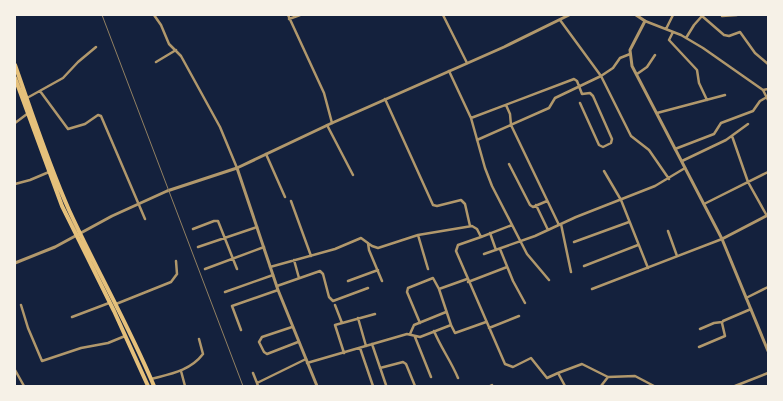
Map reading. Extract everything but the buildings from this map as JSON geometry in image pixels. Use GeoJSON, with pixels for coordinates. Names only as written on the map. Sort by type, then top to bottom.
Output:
{"type":"FeatureCollection","features":[{"type":"Feature","properties":{"kind":"highway"},"geometry":{"type":"LineString","coordinates":[[15,64],[78,234],[116,304],[154,386]]}},
{"type":"Feature","properties":{"kind":"highway"},"geometry":{"type":"LineString","coordinates":[[15,78],[49,172],[148,386]]}},
{"type":"Feature","properties":{"kind":"street"},"geometry":{"type":"LineString","coordinates":[[154,15],[161,25],[169,44],[176,50],[220,127],[237,168],[277,288],[317,386]]}},
{"type":"Feature","properties":{"kind":"street"},"geometry":{"type":"LineString","coordinates":[[288,15],[324,93],[332,123]]}},
{"type":"Feature","properties":{"kind":"street"},"geometry":{"type":"LineString","coordinates":[[289,19],[300,15]]}},
{"type":"Feature","properties":{"kind":"street"},"geometry":{"type":"LineString","coordinates":[[443,15],[467,63]]}},
{"type":"Feature","properties":{"kind":"street"},"geometry":{"type":"LineString","coordinates":[[15,263],[55,247],[78,234],[167,191],[237,168],[327,125],[467,63],[569,15]]}},
{"type":"Feature","properties":{"kind":"street"},"geometry":{"type":"LineString","coordinates":[[636,15],[645,21],[686,38],[763,90],[767,99],[760,101],[753,111],[721,123],[714,134],[675,149]]}},
{"type":"Feature","properties":{"kind":"street"},"geometry":{"type":"LineString","coordinates":[[666,29],[673,15]]}},
{"type":"Feature","properties":{"kind":"street"},"geometry":{"type":"LineString","coordinates":[[686,38],[694,25],[703,15],[724,35],[728,36],[740,32],[755,53],[768,64]]}},
{"type":"Feature","properties":{"kind":"street"},"geometry":{"type":"LineString","coordinates":[[722,16],[737,15]]}},
{"type":"Feature","properties":{"kind":"street"},"geometry":{"type":"LineString","coordinates":[[560,20],[601,76],[631,136],[649,150],[669,179]]}},
{"type":"Feature","properties":{"kind":"street"},"geometry":{"type":"LineString","coordinates":[[645,21],[630,54],[636,74],[722,239],[768,351]]}},
{"type":"Feature","properties":{"kind":"street"},"geometry":{"type":"LineString","coordinates":[[673,32],[669,40],[697,70],[699,83],[707,100]]}},
{"type":"Feature","properties":{"kind":"street"},"geometry":{"type":"LineString","coordinates":[[27,98],[62,78],[96,47]]}},
{"type":"Feature","properties":{"kind":"street"},"geometry":{"type":"LineString","coordinates":[[156,62],[176,50]]}},
{"type":"Feature","properties":{"kind":"street"},"geometry":{"type":"LineString","coordinates":[[477,140],[549,108],[555,98],[601,76],[613,68],[620,58],[630,54]]}},
{"type":"Feature","properties":{"kind":"street"},"geometry":{"type":"LineString","coordinates":[[636,74],[647,67],[655,55]]}},
{"type":"Feature","properties":{"kind":"street"},"geometry":{"type":"LineString","coordinates":[[449,70],[471,118],[489,178],[520,242],[530,258],[549,280]]}},
{"type":"Feature","properties":{"kind":"street"},"geometry":{"type":"LineString","coordinates":[[471,118],[571,79],[575,79],[582,94],[590,93],[593,96],[612,139],[611,143],[603,147],[599,145],[580,103]]}},
{"type":"Feature","properties":{"kind":"street"},"geometry":{"type":"LineString","coordinates":[[763,90],[768,89]]}},
{"type":"Feature","properties":{"kind":"street"},"geometry":{"type":"LineString","coordinates":[[40,91],[68,129],[85,124],[98,115],[101,116],[145,219]]}},
{"type":"Feature","properties":{"kind":"street"},"geometry":{"type":"LineString","coordinates":[[657,113],[725,95]]}},
{"type":"Feature","properties":{"kind":"street"},"geometry":{"type":"LineString","coordinates":[[385,100],[433,205],[437,206],[461,200],[464,204],[470,226]]}},
{"type":"Feature","properties":{"kind":"street"},"geometry":{"type":"LineString","coordinates":[[506,105],[510,114],[511,125],[547,201],[560,224],[571,272]]}},
{"type":"Feature","properties":{"kind":"street"},"geometry":{"type":"LineString","coordinates":[[15,123],[27,114]]}},
{"type":"Feature","properties":{"kind":"street"},"geometry":{"type":"LineString","coordinates":[[682,161],[732,136],[748,124]]}},
{"type":"Feature","properties":{"kind":"street"},"geometry":{"type":"LineString","coordinates":[[327,125],[353,175]]}},
{"type":"Feature","properties":{"kind":"street"},"geometry":{"type":"LineString","coordinates":[[592,289],[722,239],[768,215],[748,182],[732,136]]}},
{"type":"Feature","properties":{"kind":"street"},"geometry":{"type":"LineString","coordinates":[[266,154],[285,197]]}},
{"type":"Feature","properties":{"kind":"street"},"geometry":{"type":"LineString","coordinates":[[509,164],[530,205],[533,206],[547,201]]}},
{"type":"Feature","properties":{"kind":"street"},"geometry":{"type":"LineString","coordinates":[[484,254],[520,242],[620,200],[669,179],[685,168]]}},
{"type":"Feature","properties":{"kind":"street"},"geometry":{"type":"LineString","coordinates":[[604,171],[620,200],[648,268]]}},
{"type":"Feature","properties":{"kind":"street"},"geometry":{"type":"LineString","coordinates":[[15,184],[30,180],[49,172]]}},
{"type":"Feature","properties":{"kind":"street"},"geometry":{"type":"LineString","coordinates":[[704,204],[768,172]]}},
{"type":"Feature","properties":{"kind":"street"},"geometry":{"type":"LineString","coordinates":[[291,202],[311,256]]}},
{"type":"Feature","properties":{"kind":"street"},"geometry":{"type":"LineString","coordinates":[[536,205],[548,230]]}},
{"type":"Feature","properties":{"kind":"street"},"geometry":{"type":"LineString","coordinates":[[193,228],[216,220],[220,224],[237,269]]}},
{"type":"Feature","properties":{"kind":"street"},"geometry":{"type":"LineString","coordinates":[[574,242],[629,222]]}},
{"type":"Feature","properties":{"kind":"street"},"geometry":{"type":"LineString","coordinates":[[512,225],[455,248],[468,282],[507,366],[513,366],[531,358],[547,378],[582,364],[608,377],[635,376],[654,386]]}},
{"type":"Feature","properties":{"kind":"street"},"geometry":{"type":"LineString","coordinates":[[270,266],[335,249],[361,238],[378,248],[418,234],[470,226],[476,228],[481,237]]}},
{"type":"Feature","properties":{"kind":"street"},"geometry":{"type":"LineString","coordinates":[[198,247],[257,227]]}},
{"type":"Feature","properties":{"kind":"street"},"geometry":{"type":"LineString","coordinates":[[668,231],[677,256]]}},
{"type":"Feature","properties":{"kind":"street"},"geometry":{"type":"LineString","coordinates":[[490,233],[496,250]]}},
{"type":"Feature","properties":{"kind":"street"},"geometry":{"type":"LineString","coordinates":[[418,234],[428,269]]}},
{"type":"Feature","properties":{"kind":"street"},"geometry":{"type":"LineString","coordinates":[[368,242],[369,250],[382,281]]}},
{"type":"Feature","properties":{"kind":"street"},"geometry":{"type":"LineString","coordinates":[[584,266],[638,245]]}},
{"type":"Feature","properties":{"kind":"street"},"geometry":{"type":"LineString","coordinates":[[205,269],[264,247]]}},
{"type":"Feature","properties":{"kind":"street"},"geometry":{"type":"LineString","coordinates":[[500,249],[507,267],[525,303]]}},
{"type":"Feature","properties":{"kind":"street"},"geometry":{"type":"LineString","coordinates":[[294,260],[299,278]]}},
{"type":"Feature","properties":{"kind":"street"},"geometry":{"type":"LineString","coordinates":[[116,304],[171,282],[177,274],[176,261]]}},
{"type":"Feature","properties":{"kind":"street"},"geometry":{"type":"LineString","coordinates":[[468,282],[507,267]]}},
{"type":"Feature","properties":{"kind":"street"},"geometry":{"type":"LineString","coordinates":[[348,281],[378,270]]}},
{"type":"Feature","properties":{"kind":"street"},"geometry":{"type":"LineString","coordinates":[[242,330],[232,306],[299,278],[320,271],[323,274],[329,298],[333,301],[368,288]]}},
{"type":"Feature","properties":{"kind":"street"},"geometry":{"type":"LineString","coordinates":[[225,292],[273,274]]}},
{"type":"Feature","properties":{"kind":"street"},"geometry":{"type":"LineString","coordinates":[[420,323],[407,292],[408,288],[433,278],[439,289],[450,325],[455,333],[486,322]]}},
{"type":"Feature","properties":{"kind":"street"},"geometry":{"type":"LineString","coordinates":[[439,289],[467,279]]}},
{"type":"Feature","properties":{"kind":"street"},"geometry":{"type":"LineString","coordinates":[[746,298],[768,287]]}},
{"type":"Feature","properties":{"kind":"street"},"geometry":{"type":"LineString","coordinates":[[72,317],[110,303]]}},
{"type":"Feature","properties":{"kind":"street"},"geometry":{"type":"LineString","coordinates":[[21,305],[42,361],[81,348],[108,343],[126,336]]}},
{"type":"Feature","properties":{"kind":"street"},"geometry":{"type":"LineString","coordinates":[[335,305],[342,323]]}},
{"type":"Feature","properties":{"kind":"street"},"geometry":{"type":"LineString","coordinates":[[700,329],[714,323],[722,322],[751,309]]}},
{"type":"Feature","properties":{"kind":"street"},"geometry":{"type":"LineString","coordinates":[[410,334],[412,327],[446,312]]}},
{"type":"Feature","properties":{"kind":"street"},"geometry":{"type":"LineString","coordinates":[[344,353],[335,326],[337,324],[375,314]]}},
{"type":"Feature","properties":{"kind":"street"},"geometry":{"type":"LineString","coordinates":[[489,328],[519,316]]}},
{"type":"Feature","properties":{"kind":"street"},"geometry":{"type":"LineString","coordinates":[[358,318],[366,346]]}},
{"type":"Feature","properties":{"kind":"street"},"geometry":{"type":"LineString","coordinates":[[699,347],[725,336],[722,322]]}},
{"type":"Feature","properties":{"kind":"street"},"geometry":{"type":"LineString","coordinates":[[307,363],[410,334],[420,337],[450,325]]}},
{"type":"Feature","properties":{"kind":"street"},"geometry":{"type":"LineString","coordinates":[[292,327],[262,337],[259,342],[264,352],[267,354],[298,342]]}},
{"type":"Feature","properties":{"kind":"street"},"geometry":{"type":"LineString","coordinates":[[434,331],[442,352],[449,358],[458,378]]}},
{"type":"Feature","properties":{"kind":"street"},"geometry":{"type":"LineString","coordinates":[[415,336],[431,377]]}},
{"type":"Feature","properties":{"kind":"street"},"geometry":{"type":"LineString","coordinates":[[151,379],[181,371],[202,356],[203,352],[199,339]]}},
{"type":"Feature","properties":{"kind":"street"},"geometry":{"type":"LineString","coordinates":[[372,344],[386,385]]}},
{"type":"Feature","properties":{"kind":"street"},"geometry":{"type":"LineString","coordinates":[[360,348],[373,386]]}},
{"type":"Feature","properties":{"kind":"street"},"geometry":{"type":"LineString","coordinates":[[254,373],[258,384],[306,359]]}},
{"type":"Feature","properties":{"kind":"street"},"geometry":{"type":"LineString","coordinates":[[380,368],[403,362],[406,364],[415,386]]}},
{"type":"Feature","properties":{"kind":"street"},"geometry":{"type":"LineString","coordinates":[[15,370],[24,386]]}},
{"type":"Feature","properties":{"kind":"street"},"geometry":{"type":"LineString","coordinates":[[181,371],[185,386]]}},
{"type":"Feature","properties":{"kind":"street"},"geometry":{"type":"LineString","coordinates":[[558,373],[565,386]]}},
{"type":"Feature","properties":{"kind":"street"},"geometry":{"type":"LineString","coordinates":[[735,386],[768,373]]}},
{"type":"Feature","properties":{"kind":"street"},"geometry":{"type":"LineString","coordinates":[[601,386],[608,377]]}},
{"type":"Feature","properties":{"kind":"railway"},"geometry":{"type":"LineString","coordinates":[[102,15],[243,386]]}}]}
